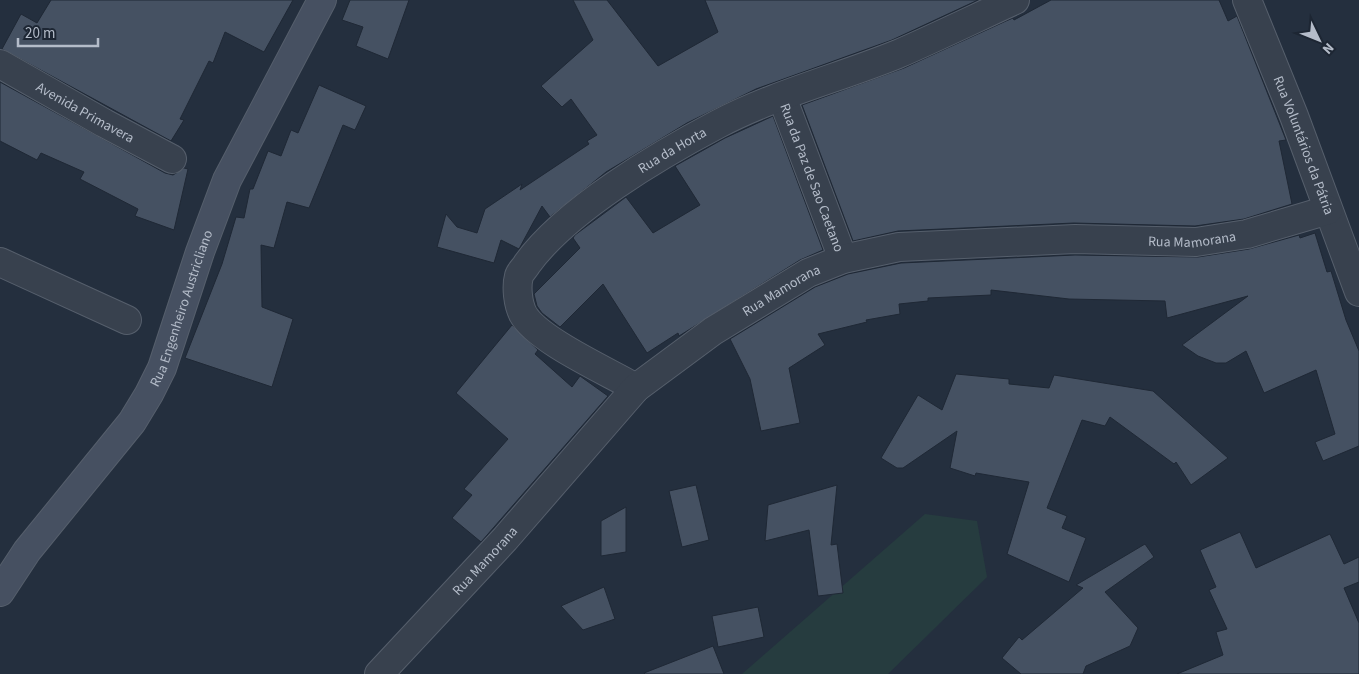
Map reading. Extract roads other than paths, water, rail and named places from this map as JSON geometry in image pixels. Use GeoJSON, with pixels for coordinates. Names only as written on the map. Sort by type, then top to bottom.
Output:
{"type":"FeatureCollection","features":[{"type":"Feature","properties":{"kind":"main road","name":"Rua Engenheiro Austricliano"},"geometry":{"type":"LineString","coordinates":[[0,592],[27,551],[132,422],[149,394],[162,368],[200,252],[227,180],[322,0]]}},
{"type":"Feature","properties":{"kind":"street","name":"Rua da Horta"},"geometry":{"type":"LineString","coordinates":[[636,388],[556,342],[537,329],[523,314],[518,297],[519,276],[536,251],[568,222],[625,179],[719,124],[782,97],[897,54],[1015,0]]}},
{"type":"Feature","properties":{"kind":"street","name":"Rua Voluntários da Pátria"},"geometry":{"type":"LineString","coordinates":[[1247,0],[1294,116],[1359,292]]}},
{"type":"Feature","properties":{"kind":"street","name":"Avenida Primavera"},"geometry":{"type":"LineString","coordinates":[[0,64],[104,123],[172,158]]}},
{"type":"Feature","properties":{"kind":"street","name":"Rua da Paz de Sao Caetano"},"geometry":{"type":"LineString","coordinates":[[782,97],[843,259]]}},
{"type":"Feature","properties":{"kind":"street","name":"Rua Mamorana"},"geometry":{"type":"LineString","coordinates":[[379,674],[505,539],[636,388],[728,322],[808,273],[843,259],[899,247],[1075,239],[1196,242],[1247,234],[1328,210]]}},
{"type":"Feature","properties":{"kind":"street"},"geometry":{"type":"LineString","coordinates":[[0,262],[127,320]]}}]}
